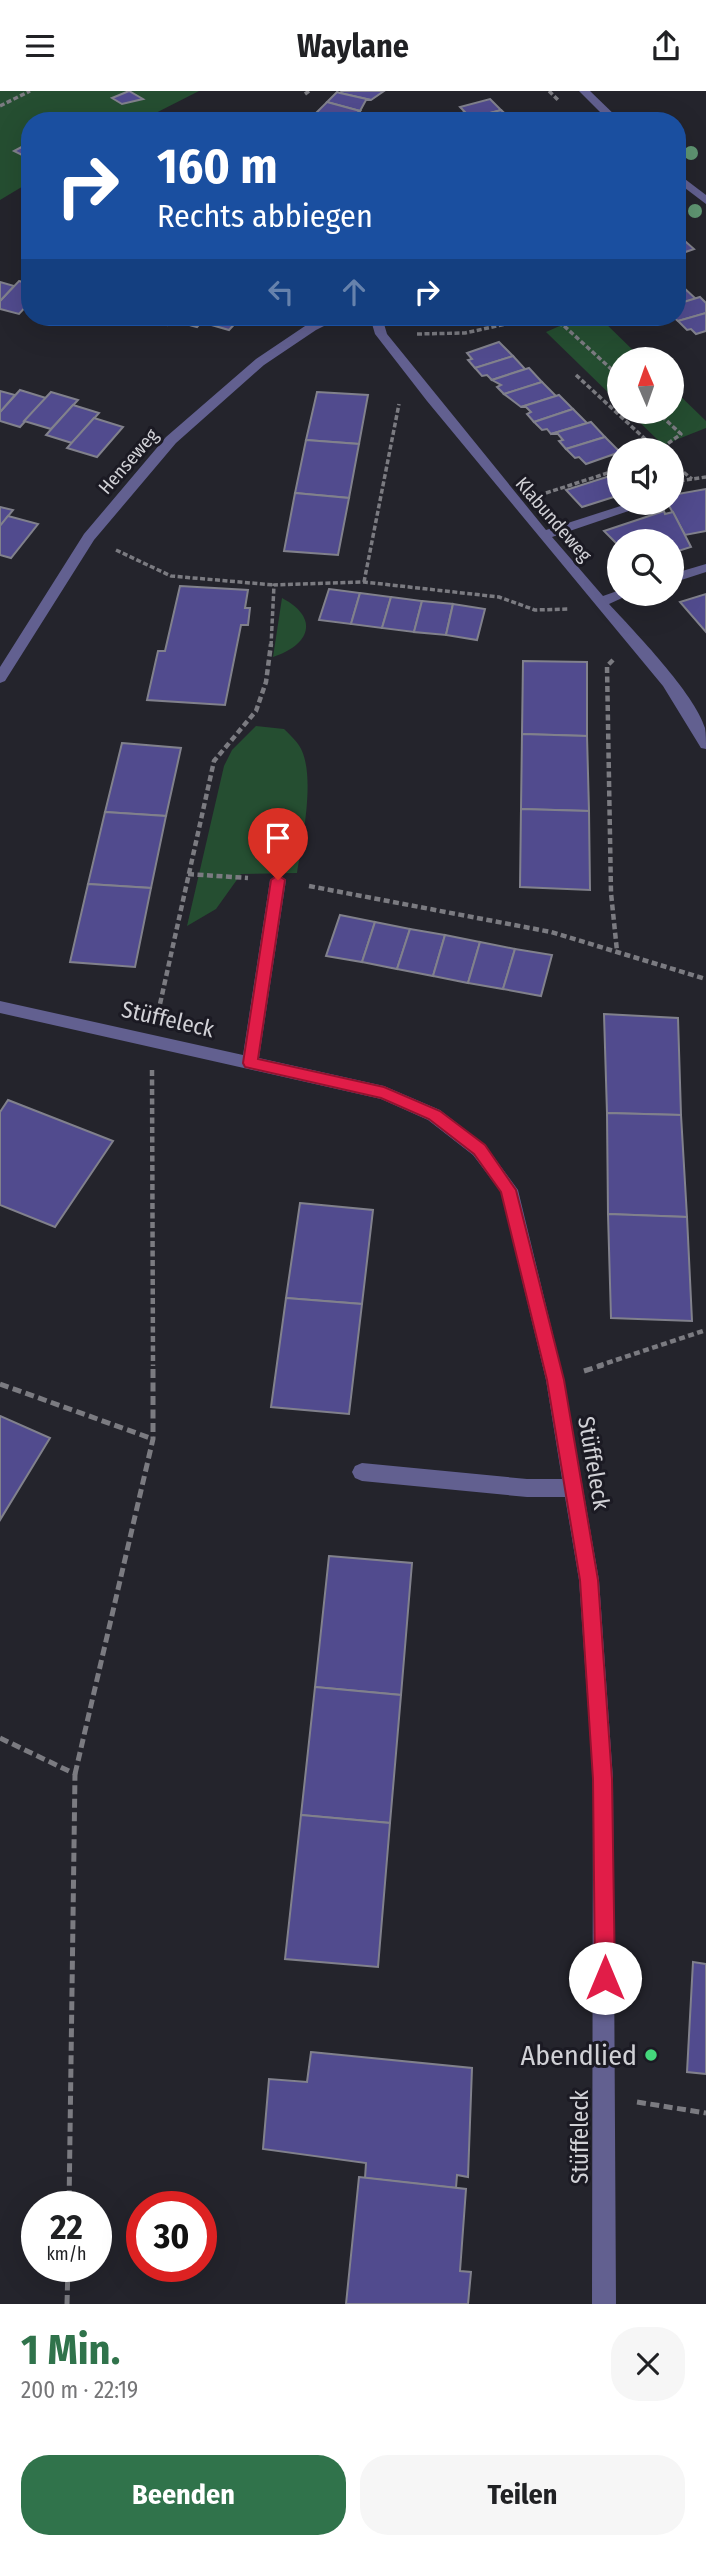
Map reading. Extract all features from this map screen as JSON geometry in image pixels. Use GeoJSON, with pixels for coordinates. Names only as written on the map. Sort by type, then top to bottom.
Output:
{"type":"FeatureCollection","features":[{"type":"Feature","properties":{"kind":"street"},"geometry":{"type":"LineString","coordinates":[[584,91],[607,112]]}},
{"type":"Feature","properties":{"kind":"street"},"geometry":{"type":"LineString","coordinates":[[686,184],[706,201]]}},
{"type":"Feature","properties":{"kind":"street","name":"Henseweg"},"geometry":{"type":"LineString","coordinates":[[0,678],[89,537],[171,440],[260,362],[314,326]]}},
{"type":"Feature","properties":{"kind":"street","name":"Klabundeweg"},"geometry":{"type":"LineString","coordinates":[[379,326],[382,334],[407,367],[516,503],[670,685],[698,724],[706,744]]}},
{"type":"Feature","properties":{"kind":"street"},"geometry":{"type":"LineString","coordinates":[[544,535],[607,515]]}},
{"type":"Feature","properties":{"kind":"street"},"geometry":{"type":"LineString","coordinates":[[684,575],[704,568]]}},
{"type":"Feature","properties":{"kind":"street"},"geometry":{"type":"LineString","coordinates":[[600,602],[607,600]]}},
{"type":"Feature","properties":{"kind":"street"},"geometry":{"type":"LineString","coordinates":[[250,1063],[278,880]]}},
{"type":"Feature","properties":{"kind":"street","name":"Stüffeleck"},"geometry":{"type":"LineString","coordinates":[[0,1007],[384,1093],[434,1115],[479,1150],[509,1190],[555,1380],[589,1580],[603,1779],[604,2304]]}},
{"type":"Feature","properties":{"kind":"street"},"geometry":{"type":"LineString","coordinates":[[362,1472],[527,1489],[574,1488]]}},
{"type":"Feature","properties":{"kind":"path"},"geometry":{"type":"LineString","coordinates":[[0,106],[30,91]]}},
{"type":"Feature","properties":{"kind":"path"},"geometry":{"type":"LineString","coordinates":[[305,94],[309,91]]}},
{"type":"Feature","properties":{"kind":"path"},"geometry":{"type":"LineString","coordinates":[[382,334],[466,333],[497,326]]}},
{"type":"Feature","properties":{"kind":"path"},"geometry":{"type":"LineString","coordinates":[[564,326],[607,365]]}},
{"type":"Feature","properties":{"kind":"path"},"geometry":{"type":"LineString","coordinates":[[364,582],[407,367]]}},
{"type":"Feature","properties":{"kind":"path"},"geometry":{"type":"LineString","coordinates":[[576,375],[645,438]]}},
{"type":"Feature","properties":{"kind":"path"},"geometry":{"type":"LineString","coordinates":[[670,424],[681,434],[675,438]]}},
{"type":"Feature","properties":{"kind":"path"},"geometry":{"type":"LineString","coordinates":[[516,503],[607,473]]}},
{"type":"Feature","properties":{"kind":"path"},"geometry":{"type":"LineString","coordinates":[[684,473],[692,479]]}},
{"type":"Feature","properties":{"kind":"path"},"geometry":{"type":"LineString","coordinates":[[684,480],[706,477]]}},
{"type":"Feature","properties":{"kind":"path"},"geometry":{"type":"LineString","coordinates":[[89,537],[171,576],[274,585]]}},
{"type":"Feature","properties":{"kind":"path"},"geometry":{"type":"LineString","coordinates":[[499,597],[535,610]]}},
{"type":"Feature","properties":{"kind":"path"},"geometry":{"type":"LineString","coordinates":[[617,951],[611,893],[607,666],[632,640]]}},
{"type":"Feature","properties":{"kind":"path"},"geometry":{"type":"LineString","coordinates":[[188,874],[278,880],[551,932],[706,979]]}},
{"type":"Feature","properties":{"kind":"path"},"geometry":{"type":"LineString","coordinates":[[555,1380],[706,1330]]}},
{"type":"Feature","properties":{"kind":"path"},"geometry":{"type":"LineString","coordinates":[[0,1384],[153,1439]]}},
{"type":"Feature","properties":{"kind":"path"},"geometry":{"type":"LineString","coordinates":[[0,1738],[75,1774],[69,2191]]}},
{"type":"Feature","properties":{"kind":"path"},"geometry":{"type":"LineString","coordinates":[[605,2098],[706,2113]]}},
{"type":"Feature","properties":{"kind":"path"},"geometry":{"type":"LineString","coordinates":[[67,2304],[68,2282]]}},
{"type":"Feature","properties":{"kind":"green space"},"geometry":{"type":"Polygon","coordinates":[[[0,91],[199,91],[158,112],[21,112],[21,187],[0,200],[0,91]]]}},
{"type":"Feature","properties":{"kind":"green space"},"geometry":{"type":"Polygon","coordinates":[[[560,326],[608,326],[630,347],[607,347],[607,391],[546,332],[560,326]]]}},
{"type":"Feature","properties":{"kind":"green space"},"geometry":{"type":"Polygon","coordinates":[[[684,400],[706,421],[706,428],[681,438],[656,438],[641,424],[684,424],[684,400]]]}},
{"type":"Feature","properties":{"kind":"green space"},"geometry":{"type":"Polygon","coordinates":[[[282,598],[302,614],[306,631],[295,646],[273,657],[282,598]]]}},
{"type":"Feature","properties":{"kind":"green space"},"geometry":{"type":"Polygon","coordinates":[[[256,726],[284,729],[299,745],[306,764],[306,811],[297,873],[241,874],[216,909],[187,926],[224,766],[232,750],[256,726]]]}},
{"type":"Feature","properties":{"kind":"building"},"geometry":{"type":"Polygon","coordinates":[[[129,91],[143,99],[122,104],[112,98],[129,91]]]}},
{"type":"Feature","properties":{"kind":"building"},"geometry":{"type":"Polygon","coordinates":[[[384,91],[371,100],[340,93],[384,91]]]}},
{"type":"Feature","properties":{"kind":"building"},"geometry":{"type":"Polygon","coordinates":[[[337,92],[371,100],[366,100],[360,111],[327,102],[337,92]]]}},
{"type":"Feature","properties":{"kind":"building"},"geometry":{"type":"Polygon","coordinates":[[[490,99],[501,110],[465,112],[460,107],[490,99]]]}},
{"type":"Feature","properties":{"kind":"building"},"geometry":{"type":"Polygon","coordinates":[[[327,102],[360,111],[359,112],[317,112],[327,102]]]}},
{"type":"Feature","properties":{"kind":"building"},"geometry":{"type":"Polygon","coordinates":[[[686,242],[694,249],[686,252],[686,242]]]}},
{"type":"Feature","properties":{"kind":"building"},"geometry":{"type":"Polygon","coordinates":[[[0,282],[14,286],[0,301],[0,282]]]}},
{"type":"Feature","properties":{"kind":"building"},"geometry":{"type":"Polygon","coordinates":[[[21,282],[19,314],[0,309],[0,301],[21,282]]]}},
{"type":"Feature","properties":{"kind":"building"},"geometry":{"type":"Polygon","coordinates":[[[686,290],[696,299],[686,302],[686,290]]]}},
{"type":"Feature","properties":{"kind":"building"},"geometry":{"type":"Polygon","coordinates":[[[700,297],[706,303],[706,313],[686,319],[686,301],[700,297]]]}},
{"type":"Feature","properties":{"kind":"building"},"geometry":{"type":"Polygon","coordinates":[[[706,313],[706,331],[696,334],[691,329],[687,330],[683,326],[686,326],[686,319],[706,313]]]}},
{"type":"Feature","properties":{"kind":"building"},"geometry":{"type":"Polygon","coordinates":[[[215,326],[233,326],[229,330],[215,326]]]}},
{"type":"Feature","properties":{"kind":"building"},"geometry":{"type":"Polygon","coordinates":[[[499,342],[513,356],[475,368],[468,360],[472,359],[467,353],[499,342]]]}},
{"type":"Feature","properties":{"kind":"building"},"geometry":{"type":"Polygon","coordinates":[[[513,356],[525,369],[492,380],[487,375],[482,376],[475,368],[513,356]]]}},
{"type":"Feature","properties":{"kind":"building"},"geometry":{"type":"Polygon","coordinates":[[[529,368],[542,382],[504,394],[497,387],[501,385],[492,380],[529,368]]]}},
{"type":"Feature","properties":{"kind":"building"},"geometry":{"type":"Polygon","coordinates":[[[542,382],[556,396],[521,407],[504,394],[542,382]]]}},
{"type":"Feature","properties":{"kind":"building"},"geometry":{"type":"Polygon","coordinates":[[[20,390],[46,398],[20,427],[0,421],[0,412],[20,390]]]}},
{"type":"Feature","properties":{"kind":"building"},"geometry":{"type":"Polygon","coordinates":[[[0,391],[15,395],[0,412],[0,391]]]}},
{"type":"Feature","properties":{"kind":"building"},"geometry":{"type":"Polygon","coordinates":[[[51,392],[78,400],[51,429],[24,421],[51,392]]]}},
{"type":"Feature","properties":{"kind":"building"},"geometry":{"type":"Polygon","coordinates":[[[317,392],[368,395],[359,444],[306,440],[317,392]]]}},
{"type":"Feature","properties":{"kind":"building"},"geometry":{"type":"Polygon","coordinates":[[[559,395],[573,409],[534,422],[527,414],[531,412],[526,407],[521,407],[559,395]]]}},
{"type":"Feature","properties":{"kind":"building"},"geometry":{"type":"Polygon","coordinates":[[[73,405],[99,413],[72,443],[46,435],[73,405]]]}},
{"type":"Feature","properties":{"kind":"building"},"geometry":{"type":"Polygon","coordinates":[[[573,409],[587,423],[551,434],[534,422],[573,409]]]}},
{"type":"Feature","properties":{"kind":"building"},"geometry":{"type":"Polygon","coordinates":[[[94,418],[123,427],[97,457],[67,448],[94,418]]]}},
{"type":"Feature","properties":{"kind":"building"},"geometry":{"type":"Polygon","coordinates":[[[591,422],[605,437],[566,449],[559,441],[563,440],[558,434],[551,434],[591,422]]]}},
{"type":"Feature","properties":{"kind":"building"},"geometry":{"type":"Polygon","coordinates":[[[605,437],[607,439],[607,457],[586,464],[566,449],[605,437]]]}},
{"type":"Feature","properties":{"kind":"building"},"geometry":{"type":"Polygon","coordinates":[[[306,440],[359,444],[349,498],[295,493],[306,440]]]}},
{"type":"Feature","properties":{"kind":"building"},"geometry":{"type":"Polygon","coordinates":[[[607,477],[607,499],[582,507],[566,490],[607,477]]]}},
{"type":"Feature","properties":{"kind":"building"},"geometry":{"type":"Polygon","coordinates":[[[706,489],[706,531],[685,535],[674,515],[684,515],[684,493],[706,489]]]}},
{"type":"Feature","properties":{"kind":"building"},"geometry":{"type":"Polygon","coordinates":[[[295,493],[349,498],[338,555],[284,551],[295,493]]]}},
{"type":"Feature","properties":{"kind":"building"},"geometry":{"type":"Polygon","coordinates":[[[0,507],[13,510],[0,526],[0,507]]]}},
{"type":"Feature","properties":{"kind":"building"},"geometry":{"type":"Polygon","coordinates":[[[652,515],[675,515],[682,529],[610,529],[652,515]]]}},
{"type":"Feature","properties":{"kind":"building"},"geometry":{"type":"Polygon","coordinates":[[[8,516],[38,524],[11,558],[0,555],[0,526],[8,516]]]}},
{"type":"Feature","properties":{"kind":"building"},"geometry":{"type":"Polygon","coordinates":[[[684,533],[691,547],[684,549],[684,533]]]}},
{"type":"Feature","properties":{"kind":"building"},"geometry":{"type":"Polygon","coordinates":[[[180,586],[248,590],[245,608],[250,608],[248,625],[241,625],[225,705],[147,700],[158,651],[165,651],[180,586]]]}},
{"type":"Feature","properties":{"kind":"building"},"geometry":{"type":"Polygon","coordinates":[[[329,589],[360,593],[351,624],[319,620],[329,589]]]}},
{"type":"Feature","properties":{"kind":"building"},"geometry":{"type":"Polygon","coordinates":[[[360,593],[391,597],[382,628],[351,624],[360,593]]]}},
{"type":"Feature","properties":{"kind":"building"},"geometry":{"type":"Polygon","coordinates":[[[706,594],[706,632],[683,606],[684,601],[706,594]]]}},
{"type":"Feature","properties":{"kind":"building"},"geometry":{"type":"Polygon","coordinates":[[[391,597],[422,601],[414,632],[382,628],[391,597]]]}},
{"type":"Feature","properties":{"kind":"building"},"geometry":{"type":"Polygon","coordinates":[[[422,601],[453,604],[446,635],[414,632],[422,601]]]}},
{"type":"Feature","properties":{"kind":"building"},"geometry":{"type":"Polygon","coordinates":[[[453,604],[485,609],[477,640],[446,635],[453,604]]]}},
{"type":"Feature","properties":{"kind":"building"},"geometry":{"type":"Polygon","coordinates":[[[523,661],[587,662],[587,736],[522,734],[523,661]]]}},
{"type":"Feature","properties":{"kind":"building"},"geometry":{"type":"Polygon","coordinates":[[[522,734],[587,736],[589,811],[521,809],[522,734]]]}},
{"type":"Feature","properties":{"kind":"building"},"geometry":{"type":"Polygon","coordinates":[[[122,743],[181,748],[166,816],[105,812],[122,743]]]}},
{"type":"Feature","properties":{"kind":"building"},"geometry":{"type":"Polygon","coordinates":[[[521,809],[589,811],[590,890],[520,887],[521,809]]]}},
{"type":"Feature","properties":{"kind":"building"},"geometry":{"type":"Polygon","coordinates":[[[105,812],[166,816],[151,888],[88,884],[105,812]]]}},
{"type":"Feature","properties":{"kind":"building"},"geometry":{"type":"Polygon","coordinates":[[[88,884],[151,888],[135,967],[70,962],[88,884]]]}},
{"type":"Feature","properties":{"kind":"building"},"geometry":{"type":"Polygon","coordinates":[[[340,915],[375,922],[362,962],[326,956],[340,915]]]}},
{"type":"Feature","properties":{"kind":"building"},"geometry":{"type":"Polygon","coordinates":[[[375,922],[410,929],[397,969],[362,962],[375,922]]]}},
{"type":"Feature","properties":{"kind":"building"},"geometry":{"type":"Polygon","coordinates":[[[410,929],[445,935],[433,976],[397,969],[410,929]]]}},
{"type":"Feature","properties":{"kind":"building"},"geometry":{"type":"Polygon","coordinates":[[[445,935],[480,942],[468,983],[433,976],[445,935]]]}},
{"type":"Feature","properties":{"kind":"building"},"geometry":{"type":"Polygon","coordinates":[[[480,942],[515,949],[503,989],[468,983],[480,942]]]}},
{"type":"Feature","properties":{"kind":"building"},"geometry":{"type":"Polygon","coordinates":[[[515,949],[552,955],[541,996],[503,989],[515,949]]]}},
{"type":"Feature","properties":{"kind":"building"},"geometry":{"type":"Polygon","coordinates":[[[604,1014],[678,1018],[681,1115],[607,1113],[604,1014]]]}},
{"type":"Feature","properties":{"kind":"building"},"geometry":{"type":"Polygon","coordinates":[[[8,1100],[113,1141],[55,1227],[0,1205],[0,1112],[8,1100]]]}},
{"type":"Feature","properties":{"kind":"building"},"geometry":{"type":"Polygon","coordinates":[[[607,1113],[681,1115],[687,1217],[608,1214],[607,1113]]]}},
{"type":"Feature","properties":{"kind":"building"},"geometry":{"type":"Polygon","coordinates":[[[300,1203],[373,1210],[362,1304],[286,1298],[300,1203]]]}},
{"type":"Feature","properties":{"kind":"building"},"geometry":{"type":"Polygon","coordinates":[[[608,1214],[687,1217],[692,1321],[611,1318],[608,1214]]]}},
{"type":"Feature","properties":{"kind":"building"},"geometry":{"type":"Polygon","coordinates":[[[286,1298],[362,1304],[349,1414],[271,1407],[286,1298]]]}},
{"type":"Feature","properties":{"kind":"building"},"geometry":{"type":"Polygon","coordinates":[[[0,1416],[50,1438],[0,1520],[0,1416]]]}},
{"type":"Feature","properties":{"kind":"building"},"geometry":{"type":"Polygon","coordinates":[[[329,1556],[412,1563],[401,1695],[315,1687],[329,1556]]]}},
{"type":"Feature","properties":{"kind":"building"},"geometry":{"type":"Polygon","coordinates":[[[315,1687],[401,1695],[390,1823],[301,1815],[315,1687]]]}},
{"type":"Feature","properties":{"kind":"building"},"geometry":{"type":"Polygon","coordinates":[[[301,1815],[390,1823],[378,1967],[285,1959],[301,1815]]]}},
{"type":"Feature","properties":{"kind":"building"},"geometry":{"type":"Polygon","coordinates":[[[693,1962],[706,1964],[706,2074],[687,2072],[693,1962]]]}},
{"type":"Feature","properties":{"kind":"building"},"geometry":{"type":"Polygon","coordinates":[[[311,2052],[472,2068],[468,2177],[457,2175],[456,2188],[365,2178],[366,2163],[263,2149],[269,2079],[307,2082],[311,2052]]]}},
{"type":"Feature","properties":{"kind":"building"},"geometry":{"type":"Polygon","coordinates":[[[359,2177],[466,2189],[460,2271],[471,2272],[468,2304],[346,2304],[359,2177]]]}},
{"type":"Feature","properties":{"kind":"place","name":"Abendlied"},"geometry":{"type":"Point","coordinates":[651,2055]}},
{"type":"Feature","properties":{"kind":"route"},"geometry":{"type":"LineString","coordinates":[[278,880],[250,1063],[384,1093],[434,1115],[479,1150],[509,1190],[555,1380],[589,1580],[603,1779],[605,1978]]}}]}
